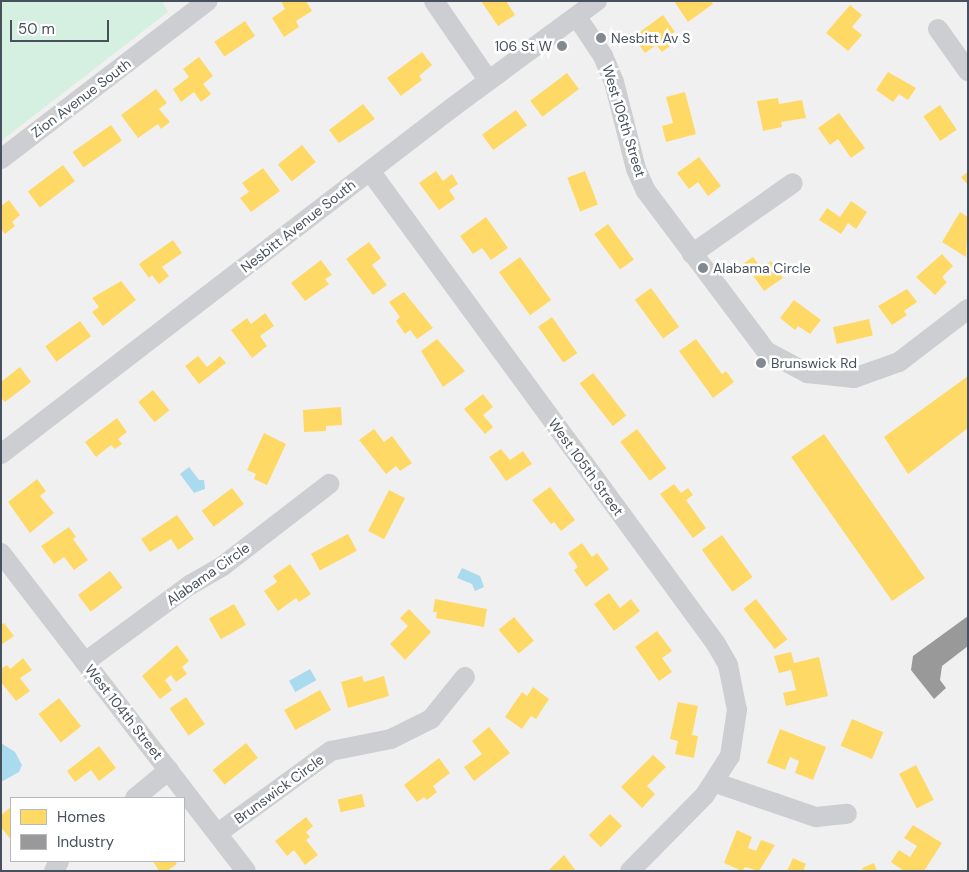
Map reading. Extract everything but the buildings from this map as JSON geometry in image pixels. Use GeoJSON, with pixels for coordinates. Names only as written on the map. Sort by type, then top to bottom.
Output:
{"type":"FeatureCollection","features":[{"type":"Feature","properties":{"kind":"street","name":"Zion Avenue South"},"geometry":{"type":"LineString","coordinates":[[1,159],[208,1]]}},
{"type":"Feature","properties":{"kind":"street"},"geometry":{"type":"LineString","coordinates":[[434,1],[488,80]]}},
{"type":"Feature","properties":{"kind":"street","name":"Nesbitt Avenue South"},"geometry":{"type":"LineString","coordinates":[[1,454],[488,80],[598,1]]}},
{"type":"Feature","properties":{"kind":"street","name":"West 106th Street"},"geometry":{"type":"LineString","coordinates":[[577,16],[603,56],[614,82],[636,170],[646,190],[766,351],[785,364],[814,375],[854,378],[899,362],[968,309]]}},
{"type":"Feature","properties":{"kind":"street"},"geometry":{"type":"LineString","coordinates":[[938,29],[968,71]]}},
{"type":"Feature","properties":{"kind":"street","name":"West 105th Street"},"geometry":{"type":"LineString","coordinates":[[370,171],[716,644],[728,665],[737,710],[736,733],[730,756],[716,783],[630,871]]}},
{"type":"Feature","properties":{"kind":"street"},"geometry":{"type":"LineString","coordinates":[[692,254],[793,183]]}},
{"type":"Feature","properties":{"kind":"street","name":"Alabama Circle"},"geometry":{"type":"LineString","coordinates":[[86,662],[190,585],[224,565],[329,484]]}},
{"type":"Feature","properties":{"kind":"street","name":"West 104th Street"},"geometry":{"type":"LineString","coordinates":[[1,553],[246,871]]}},
{"type":"Feature","properties":{"kind":"street","name":"Brunswick Circle"},"geometry":{"type":"LineString","coordinates":[[218,834],[331,751],[349,745],[391,739],[431,719],[465,677]]}},
{"type":"Feature","properties":{"kind":"street"},"geometry":{"type":"LineString","coordinates":[[136,797],[169,770]]}},
{"type":"Feature","properties":{"kind":"street"},"geometry":{"type":"LineString","coordinates":[[716,783],[816,817],[847,814]]}},
{"type":"Feature","properties":{"kind":"green space"},"geometry":{"type":"Polygon","coordinates":[[[1,1],[162,1],[168,12],[1,141],[1,1]]]}},
{"type":"Feature","properties":{"kind":"water"},"geometry":{"type":"Polygon","coordinates":[[[189,467],[199,480],[204,480],[205,489],[194,493],[180,474],[189,467]]]}},
{"type":"Feature","properties":{"kind":"water"},"geometry":{"type":"Polygon","coordinates":[[[462,568],[480,576],[484,587],[475,591],[472,584],[457,578],[462,568]]]}},
{"type":"Feature","properties":{"kind":"water"},"geometry":{"type":"Polygon","coordinates":[[[310,669],[316,680],[295,692],[289,681],[310,669]]]}},
{"type":"Feature","properties":{"kind":"water"},"geometry":{"type":"Polygon","coordinates":[[[1,743],[15,752],[22,765],[19,772],[1,782],[1,743]]]}},
{"type":"Feature","properties":{"kind":"place","name":"Nesbitt Av S"},"geometry":{"type":"Point","coordinates":[601,38]}},
{"type":"Feature","properties":{"kind":"place","name":"106 St W"},"geometry":{"type":"Point","coordinates":[562,46]}},
{"type":"Feature","properties":{"kind":"place","name":"Alabama Circle"},"geometry":{"type":"Point","coordinates":[703,268]}},
{"type":"Feature","properties":{"kind":"place","name":"Brunswick Rd"},"geometry":{"type":"Point","coordinates":[761,363]}}]}
